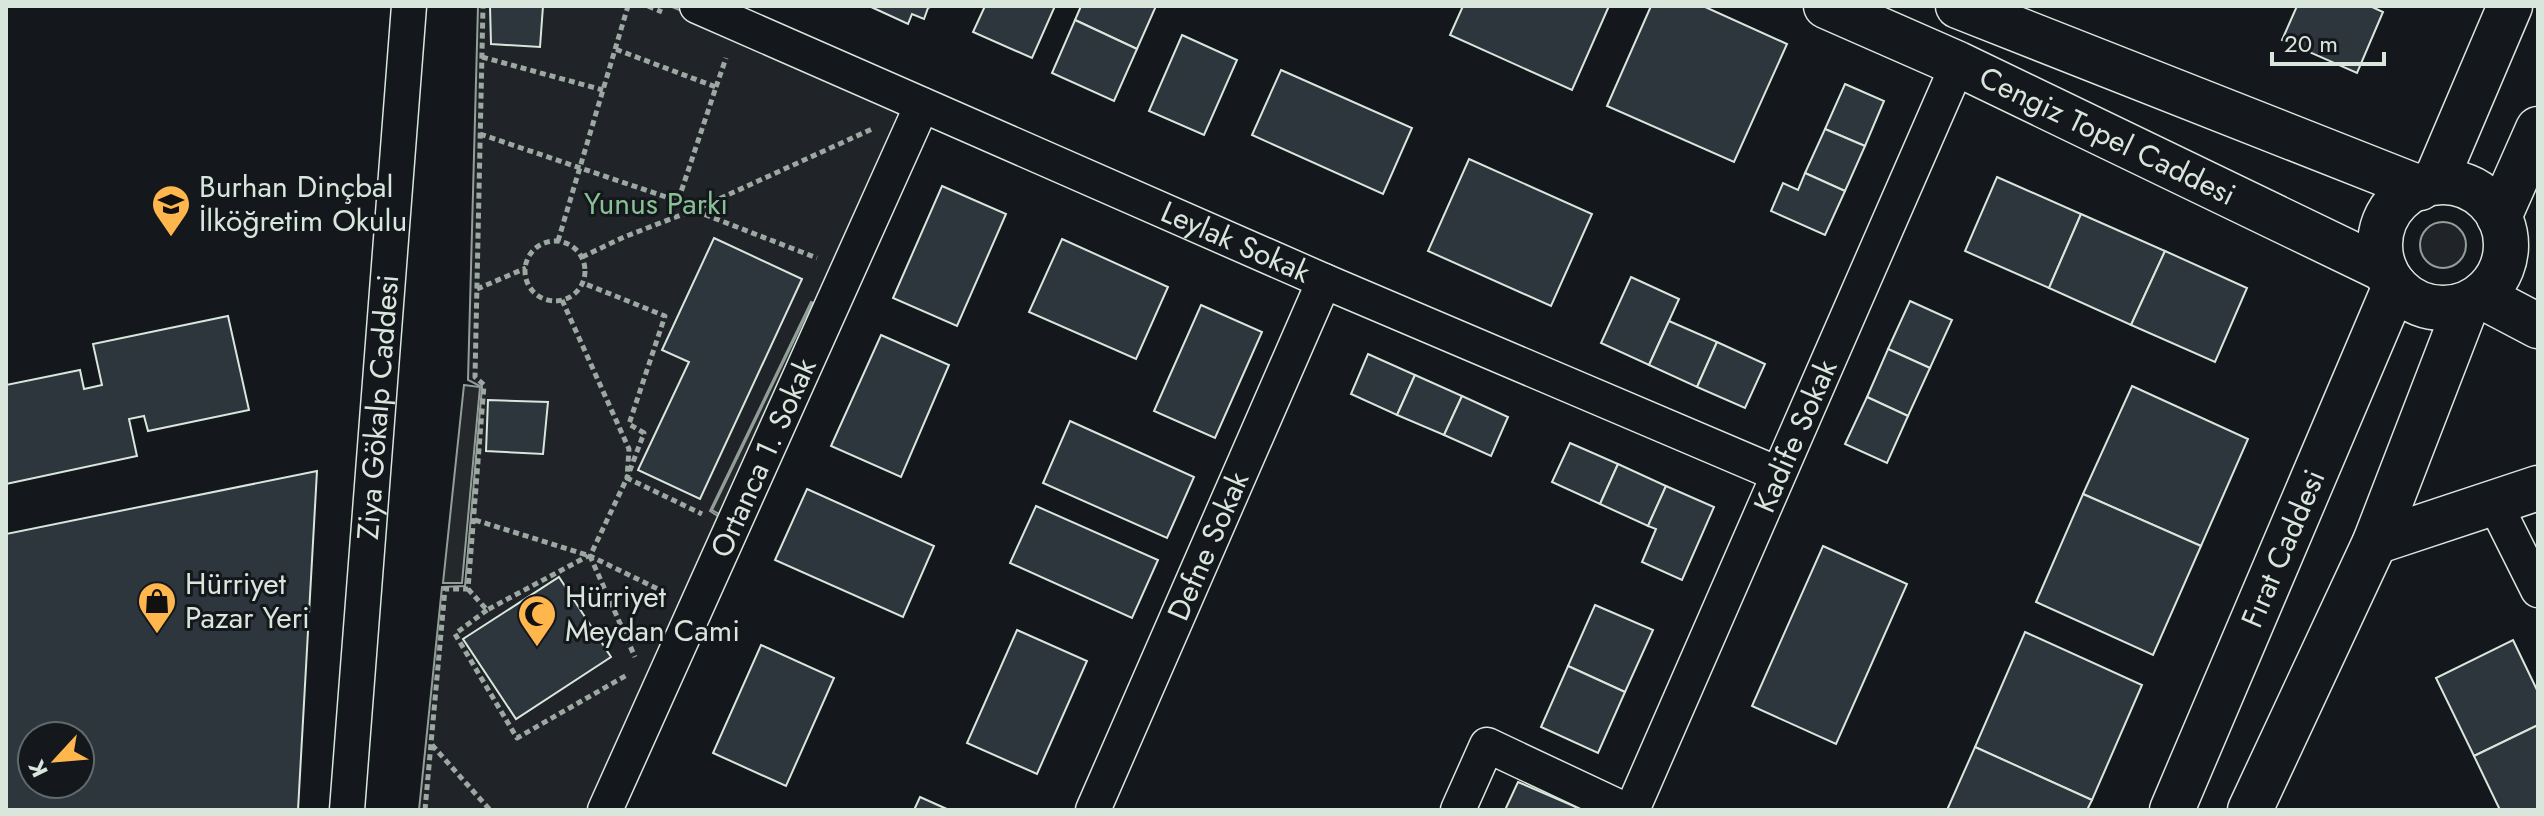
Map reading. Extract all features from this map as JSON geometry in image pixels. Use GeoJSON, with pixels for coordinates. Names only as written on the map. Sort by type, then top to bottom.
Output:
{"type":"FeatureCollection","features":[{"type":"Feature","properties":{"kind":"main road","name":"Cengiz Topel Caddesi"},"geometry":{"type":"LineString","coordinates":[[1826,6],[1958,64],[2390,278]]}},
{"type":"Feature","properties":{"kind":"main road","name":"Cengiz Topel Caddesi"},"geometry":{"type":"LineString","coordinates":[[1958,6],[2002,15],[2427,185]]}},
{"type":"Feature","properties":{"kind":"main road"},"geometry":{"type":"LineString","coordinates":[[2427,185],[2510,6]]}},
{"type":"Feature","properties":{"kind":"main road"},"geometry":{"type":"LineString","coordinates":[[2514,233],[2488,201],[2473,189],[2454,183],[2427,185],[2400,198],[2388,214],[2380,251],[2390,278],[2410,299],[2427,306],[2447,308],[2474,300],[2493,283],[2502,268],[2514,233],[2538,129]]}},
{"type":"Feature","properties":{"kind":"main road","name":"Fırat Caddesi"},"geometry":{"type":"LineString","coordinates":[[2172,810],[2390,278]]}},
{"type":"Feature","properties":{"kind":"main road"},"geometry":{"type":"LineString","coordinates":[[2474,300],[2538,326]]}},
{"type":"Feature","properties":{"kind":"main road"},"geometry":{"type":"LineString","coordinates":[[2250,810],[2375,542],[2474,300]]}},
{"type":"Feature","properties":{"kind":"main road"},"geometry":{"type":"LineString","coordinates":[[2375,542],[2538,488]]}},
{"type":"Feature","properties":{"kind":"street","name":"Ziya Gökalp Caddesi"},"geometry":{"type":"LineString","coordinates":[[347,810],[409,6]]}},
{"type":"Feature","properties":{"kind":"street","name":"Leylak Sokak"},"geometry":{"type":"LineString","coordinates":[[697,6],[1324,281],[1778,474]]}},
{"type":"Feature","properties":{"kind":"street","name":"Kadife Sokak"},"geometry":{"type":"LineString","coordinates":[[1632,810],[1958,64]]}},
{"type":"Feature","properties":{"kind":"street","name":"Ortanca 1. Sokak"},"geometry":{"type":"LineString","coordinates":[[605,810],[922,105]]}},
{"type":"Feature","properties":{"kind":"street","name":"Defne Sokak"},"geometry":{"type":"LineString","coordinates":[[1093,810],[1324,281]]}},
{"type":"Feature","properties":{"kind":"street"},"geometry":{"type":"LineString","coordinates":[[2494,502],[2538,590]]}},
{"type":"Feature","properties":{"kind":"street"},"geometry":{"type":"LineString","coordinates":[[1458,810],[1487,745],[1625,810]]}},
{"type":"Feature","properties":{"kind":"path"},"geometry":{"type":"LineString","coordinates":[[468,589],[484,385],[475,377],[483,6]]}},
{"type":"Feature","properties":{"kind":"path"},"geometry":{"type":"LineString","coordinates":[[558,241],[628,6]]}},
{"type":"Feature","properties":{"kind":"path"},"geometry":{"type":"LineString","coordinates":[[615,49],[716,87]]}},
{"type":"Feature","properties":{"kind":"path"},"geometry":{"type":"LineString","coordinates":[[482,57],[603,90]]}},
{"type":"Feature","properties":{"kind":"path"},"geometry":{"type":"LineString","coordinates":[[678,201],[727,57]]}},
{"type":"Feature","properties":{"kind":"path"},"geometry":{"type":"LineString","coordinates":[[582,257],[873,129]]}},
{"type":"Feature","properties":{"kind":"path"},"geometry":{"type":"LineString","coordinates":[[480,134],[678,201],[693,210],[822,260]]}},
{"type":"Feature","properties":{"kind":"path"},"geometry":{"type":"LineString","coordinates":[[558,241],[568,243],[582,257],[585,276],[576,293],[562,300],[549,300],[540,297],[527,282],[526,268],[531,253],[539,246],[558,241]]}},
{"type":"Feature","properties":{"kind":"path"},"geometry":{"type":"LineString","coordinates":[[477,289],[526,268]]}},
{"type":"Feature","properties":{"kind":"path"},"geometry":{"type":"LineString","coordinates":[[583,283],[665,316],[629,424],[644,433],[627,478],[590,556],[487,610],[455,634],[517,738],[640,667],[590,556]]}},
{"type":"Feature","properties":{"kind":"path"},"geometry":{"type":"LineString","coordinates":[[562,300],[629,449],[627,478]]}},
{"type":"Feature","properties":{"kind":"path"},"geometry":{"type":"LineString","coordinates":[[627,478],[703,514]]}},
{"type":"Feature","properties":{"kind":"path"},"geometry":{"type":"LineString","coordinates":[[475,520],[590,556],[671,595]]}},
{"type":"Feature","properties":{"kind":"path"},"geometry":{"type":"LineString","coordinates":[[425,810],[445,589],[468,589],[487,610]]}},
{"type":"Feature","properties":{"kind":"path"},"geometry":{"type":"LineString","coordinates":[[431,744],[490,810]]}},
{"type":"Feature","properties":{"kind":"green space","name":"Yunus Parkı"},"geometry":{"type":"Polygon","coordinates":[[[478,6],[670,6],[913,109],[827,308],[811,302],[710,511],[730,524],[598,810],[419,810],[442,587],[465,586],[482,387],[468,380],[478,6]]]}},
{"type":"Feature","properties":{"kind":"green space"},"geometry":{"type":"Polygon","coordinates":[[[2443,222],[2459,229],[2466,245],[2459,261],[2443,268],[2427,261],[2420,245],[2427,229],[2443,222]]]}},
{"type":"Feature","properties":{"kind":"shaded area"},"geometry":{"type":"Polygon","coordinates":[[[812,303],[825,310],[730,520],[712,510],[812,303]]]}},
{"type":"Feature","properties":{"kind":"shaded area"},"geometry":{"type":"Polygon","coordinates":[[[464,385],[480,387],[462,583],[443,583],[464,385]]]}},
{"type":"Feature","properties":{"kind":"building"},"geometry":{"type":"Polygon","coordinates":[[[490,6],[543,6],[540,47],[491,44],[490,6]]]}},
{"type":"Feature","properties":{"kind":"building"},"geometry":{"type":"Polygon","coordinates":[[[869,6],[932,6],[924,19],[912,14],[908,24],[869,6]]]}},
{"type":"Feature","properties":{"kind":"building"},"geometry":{"type":"Polygon","coordinates":[[[985,6],[1055,6],[1032,58],[973,32],[985,6]]]}},
{"type":"Feature","properties":{"kind":"building"},"geometry":{"type":"Polygon","coordinates":[[[1081,6],[1156,6],[1137,49],[1075,20],[1081,6]]]}},
{"type":"Feature","properties":{"kind":"building"},"geometry":{"type":"Polygon","coordinates":[[[1463,6],[1609,6],[1572,90],[1450,35],[1463,6]]]}},
{"type":"Feature","properties":{"kind":"building"},"geometry":{"type":"Polygon","coordinates":[[[1651,6],[1703,6],[1787,44],[1734,162],[1607,106],[1651,6]]]}},
{"type":"Feature","properties":{"kind":"building"},"geometry":{"type":"Polygon","coordinates":[[[2297,6],[2370,6],[2383,12],[2357,73],[2282,40],[2297,6]]]}},
{"type":"Feature","properties":{"kind":"building"},"geometry":{"type":"Polygon","coordinates":[[[1075,20],[1137,49],[1114,101],[1052,73],[1075,20]]]}},
{"type":"Feature","properties":{"kind":"building"},"geometry":{"type":"Polygon","coordinates":[[[1182,35],[1237,60],[1204,135],[1149,111],[1182,35]]]}},
{"type":"Feature","properties":{"kind":"building"},"geometry":{"type":"Polygon","coordinates":[[[1281,70],[1412,128],[1383,194],[1252,135],[1281,70]]]}},
{"type":"Feature","properties":{"kind":"building"},"geometry":{"type":"Polygon","coordinates":[[[1845,84],[1884,101],[1865,146],[1825,129],[1845,84]]]}},
{"type":"Feature","properties":{"kind":"building"},"geometry":{"type":"Polygon","coordinates":[[[1825,129],[1865,146],[1845,191],[1805,173],[1825,129]]]}},
{"type":"Feature","properties":{"kind":"building"},"geometry":{"type":"Polygon","coordinates":[[[1469,159],[1592,214],[1551,306],[1428,251],[1469,159]]]}},
{"type":"Feature","properties":{"kind":"building"},"geometry":{"type":"Polygon","coordinates":[[[1805,173],[1845,191],[1825,235],[1771,211],[1783,183],[1798,190],[1805,173]]]}},
{"type":"Feature","properties":{"kind":"building"},"geometry":{"type":"Polygon","coordinates":[[[1997,177],[2081,214],[2049,288],[1965,251],[1997,177]]]}},
{"type":"Feature","properties":{"kind":"building"},"geometry":{"type":"Polygon","coordinates":[[[942,186],[1006,214],[957,326],[893,298],[942,186]]]}},
{"type":"Feature","properties":{"kind":"building"},"geometry":{"type":"Polygon","coordinates":[[[2081,214],[2165,251],[2131,325],[2049,288],[2081,214]]]}},
{"type":"Feature","properties":{"kind":"building"},"geometry":{"type":"Polygon","coordinates":[[[714,238],[802,279],[700,499],[638,470],[689,362],[662,350],[714,238]]]}},
{"type":"Feature","properties":{"kind":"building"},"geometry":{"type":"Polygon","coordinates":[[[1062,239],[1168,287],[1136,359],[1029,312],[1062,239]]]}},
{"type":"Feature","properties":{"kind":"building"},"geometry":{"type":"Polygon","coordinates":[[[2165,251],[2247,288],[2215,362],[2131,325],[2165,251]]]}},
{"type":"Feature","properties":{"kind":"building"},"geometry":{"type":"Polygon","coordinates":[[[1631,277],[1679,299],[1649,365],[1601,343],[1631,277]]]}},
{"type":"Feature","properties":{"kind":"building"},"geometry":{"type":"Polygon","coordinates":[[[1910,301],[1952,320],[1930,368],[1888,349],[1910,301]]]}},
{"type":"Feature","properties":{"kind":"building"},"geometry":{"type":"Polygon","coordinates":[[[1201,305],[1262,332],[1215,438],[1154,411],[1201,305]]]}},
{"type":"Feature","properties":{"kind":"building"},"geometry":{"type":"Polygon","coordinates":[[[228,316],[249,410],[148,431],[144,416],[129,419],[137,456],[6,484],[6,385],[80,370],[84,389],[102,385],[93,344],[228,316]]]}},
{"type":"Feature","properties":{"kind":"building"},"geometry":{"type":"Polygon","coordinates":[[[1669,321],[1717,342],[1697,387],[1649,365],[1669,321]]]}},
{"type":"Feature","properties":{"kind":"building"},"geometry":{"type":"Polygon","coordinates":[[[881,335],[949,365],[901,477],[831,446],[881,335]]]}},
{"type":"Feature","properties":{"kind":"building"},"geometry":{"type":"Polygon","coordinates":[[[1717,342],[1765,364],[1745,408],[1697,387],[1717,342]]]}},
{"type":"Feature","properties":{"kind":"building"},"geometry":{"type":"Polygon","coordinates":[[[1888,349],[1930,368],[1908,416],[1867,397],[1888,349]]]}},
{"type":"Feature","properties":{"kind":"building"},"geometry":{"type":"Polygon","coordinates":[[[1368,354],[1415,375],[1397,415],[1351,394],[1368,354]]]}},
{"type":"Feature","properties":{"kind":"building"},"geometry":{"type":"Polygon","coordinates":[[[1415,375],[1462,396],[1444,435],[1397,415],[1415,375]]]}},
{"type":"Feature","properties":{"kind":"building"},"geometry":{"type":"Polygon","coordinates":[[[2132,386],[2248,439],[2201,546],[2083,494],[2132,386]]]}},
{"type":"Feature","properties":{"kind":"building"},"geometry":{"type":"Polygon","coordinates":[[[1462,396],[1508,417],[1491,456],[1444,435],[1462,396]]]}},
{"type":"Feature","properties":{"kind":"building"},"geometry":{"type":"Polygon","coordinates":[[[1867,397],[1908,416],[1887,463],[1845,444],[1867,397]]]}},
{"type":"Feature","properties":{"kind":"building"},"geometry":{"type":"Polygon","coordinates":[[[488,400],[548,402],[543,454],[486,451],[488,400]]]}},
{"type":"Feature","properties":{"kind":"building"},"geometry":{"type":"Polygon","coordinates":[[[1070,421],[1194,477],[1167,538],[1043,483],[1070,421]]]}},
{"type":"Feature","properties":{"kind":"building"},"geometry":{"type":"Polygon","coordinates":[[[1570,443],[1618,464],[1600,504],[1552,482],[1570,443]]]}},
{"type":"Feature","properties":{"kind":"building"},"geometry":{"type":"Polygon","coordinates":[[[1618,464],[1666,486],[1648,526],[1600,504],[1618,464]]]}},
{"type":"Feature","properties":{"kind":"building","name":"Hürriyet Pazar Yeri"},"geometry":{"type":"Polygon","coordinates":[[[317,471],[298,810],[6,810],[6,534],[317,471]]]}},
{"type":"Feature","properties":{"kind":"building"},"geometry":{"type":"Polygon","coordinates":[[[1666,486],[1714,507],[1682,580],[1642,562],[1656,529],[1648,526],[1666,486]]]}},
{"type":"Feature","properties":{"kind":"building"},"geometry":{"type":"Polygon","coordinates":[[[807,489],[934,546],[903,617],[775,560],[807,489]]]}},
{"type":"Feature","properties":{"kind":"building"},"geometry":{"type":"Polygon","coordinates":[[[2083,494],[2201,546],[2153,655],[2036,602],[2083,494]]]}},
{"type":"Feature","properties":{"kind":"building"},"geometry":{"type":"Polygon","coordinates":[[[1036,506],[1158,560],[1132,618],[1010,563],[1036,506]]]}},
{"type":"Feature","properties":{"kind":"building"},"geometry":{"type":"Polygon","coordinates":[[[1823,546],[1907,584],[1836,744],[1752,706],[1823,546]]]}},
{"type":"Feature","properties":{"kind":"building","name":"Hürriyet Meydan Cami"},"geometry":{"type":"Polygon","coordinates":[[[559,577],[611,657],[516,719],[463,639],[559,577]]]}},
{"type":"Feature","properties":{"kind":"building"},"geometry":{"type":"Polygon","coordinates":[[[1595,605],[1653,630],[1625,692],[1568,666],[1595,605]]]}},
{"type":"Feature","properties":{"kind":"building"},"geometry":{"type":"Polygon","coordinates":[[[1017,630],[1087,661],[1037,774],[967,743],[1017,630]]]}},
{"type":"Feature","properties":{"kind":"building"},"geometry":{"type":"Polygon","coordinates":[[[2025,632],[2142,685],[2092,800],[1975,747],[2025,632]]]}},
{"type":"Feature","properties":{"kind":"building"},"geometry":{"type":"Polygon","coordinates":[[[2513,640],[2538,692],[2538,725],[2474,756],[2436,678],[2513,640]]]}},
{"type":"Feature","properties":{"kind":"building"},"geometry":{"type":"Polygon","coordinates":[[[761,645],[834,678],[786,786],[713,753],[761,645]]]}},
{"type":"Feature","properties":{"kind":"building"},"geometry":{"type":"Polygon","coordinates":[[[1568,666],[1625,692],[1598,753],[1541,727],[1568,666]]]}},
{"type":"Feature","properties":{"kind":"building"},"geometry":{"type":"Polygon","coordinates":[[[2538,725],[2538,810],[2500,810],[2474,756],[2538,725]]]}},
{"type":"Feature","properties":{"kind":"building"},"geometry":{"type":"Polygon","coordinates":[[[1975,747],[2092,800],[2087,810],[1947,810],[1975,747]]]}},
{"type":"Feature","properties":{"kind":"building"},"geometry":{"type":"Polygon","coordinates":[[[1518,782],[1576,807],[1574,810],[1505,810],[1518,782]]]}},
{"type":"Feature","properties":{"kind":"building"},"geometry":{"type":"Polygon","coordinates":[[[920,797],[949,810],[914,810],[920,797]]]}},
{"type":"Feature","properties":{"kind":"place","name":"Burhan Dinçbal İlköğretim Okulu"},"geometry":{"type":"Point","coordinates":[171,238]}},
{"type":"Feature","properties":{"kind":"place","name":"Hürriyet Pazar Yeri"},"geometry":{"type":"Point","coordinates":[157,635]}},
{"type":"Feature","properties":{"kind":"place","name":"Hürriyet Meydan Cami"},"geometry":{"type":"Point","coordinates":[537,648]}}]}
